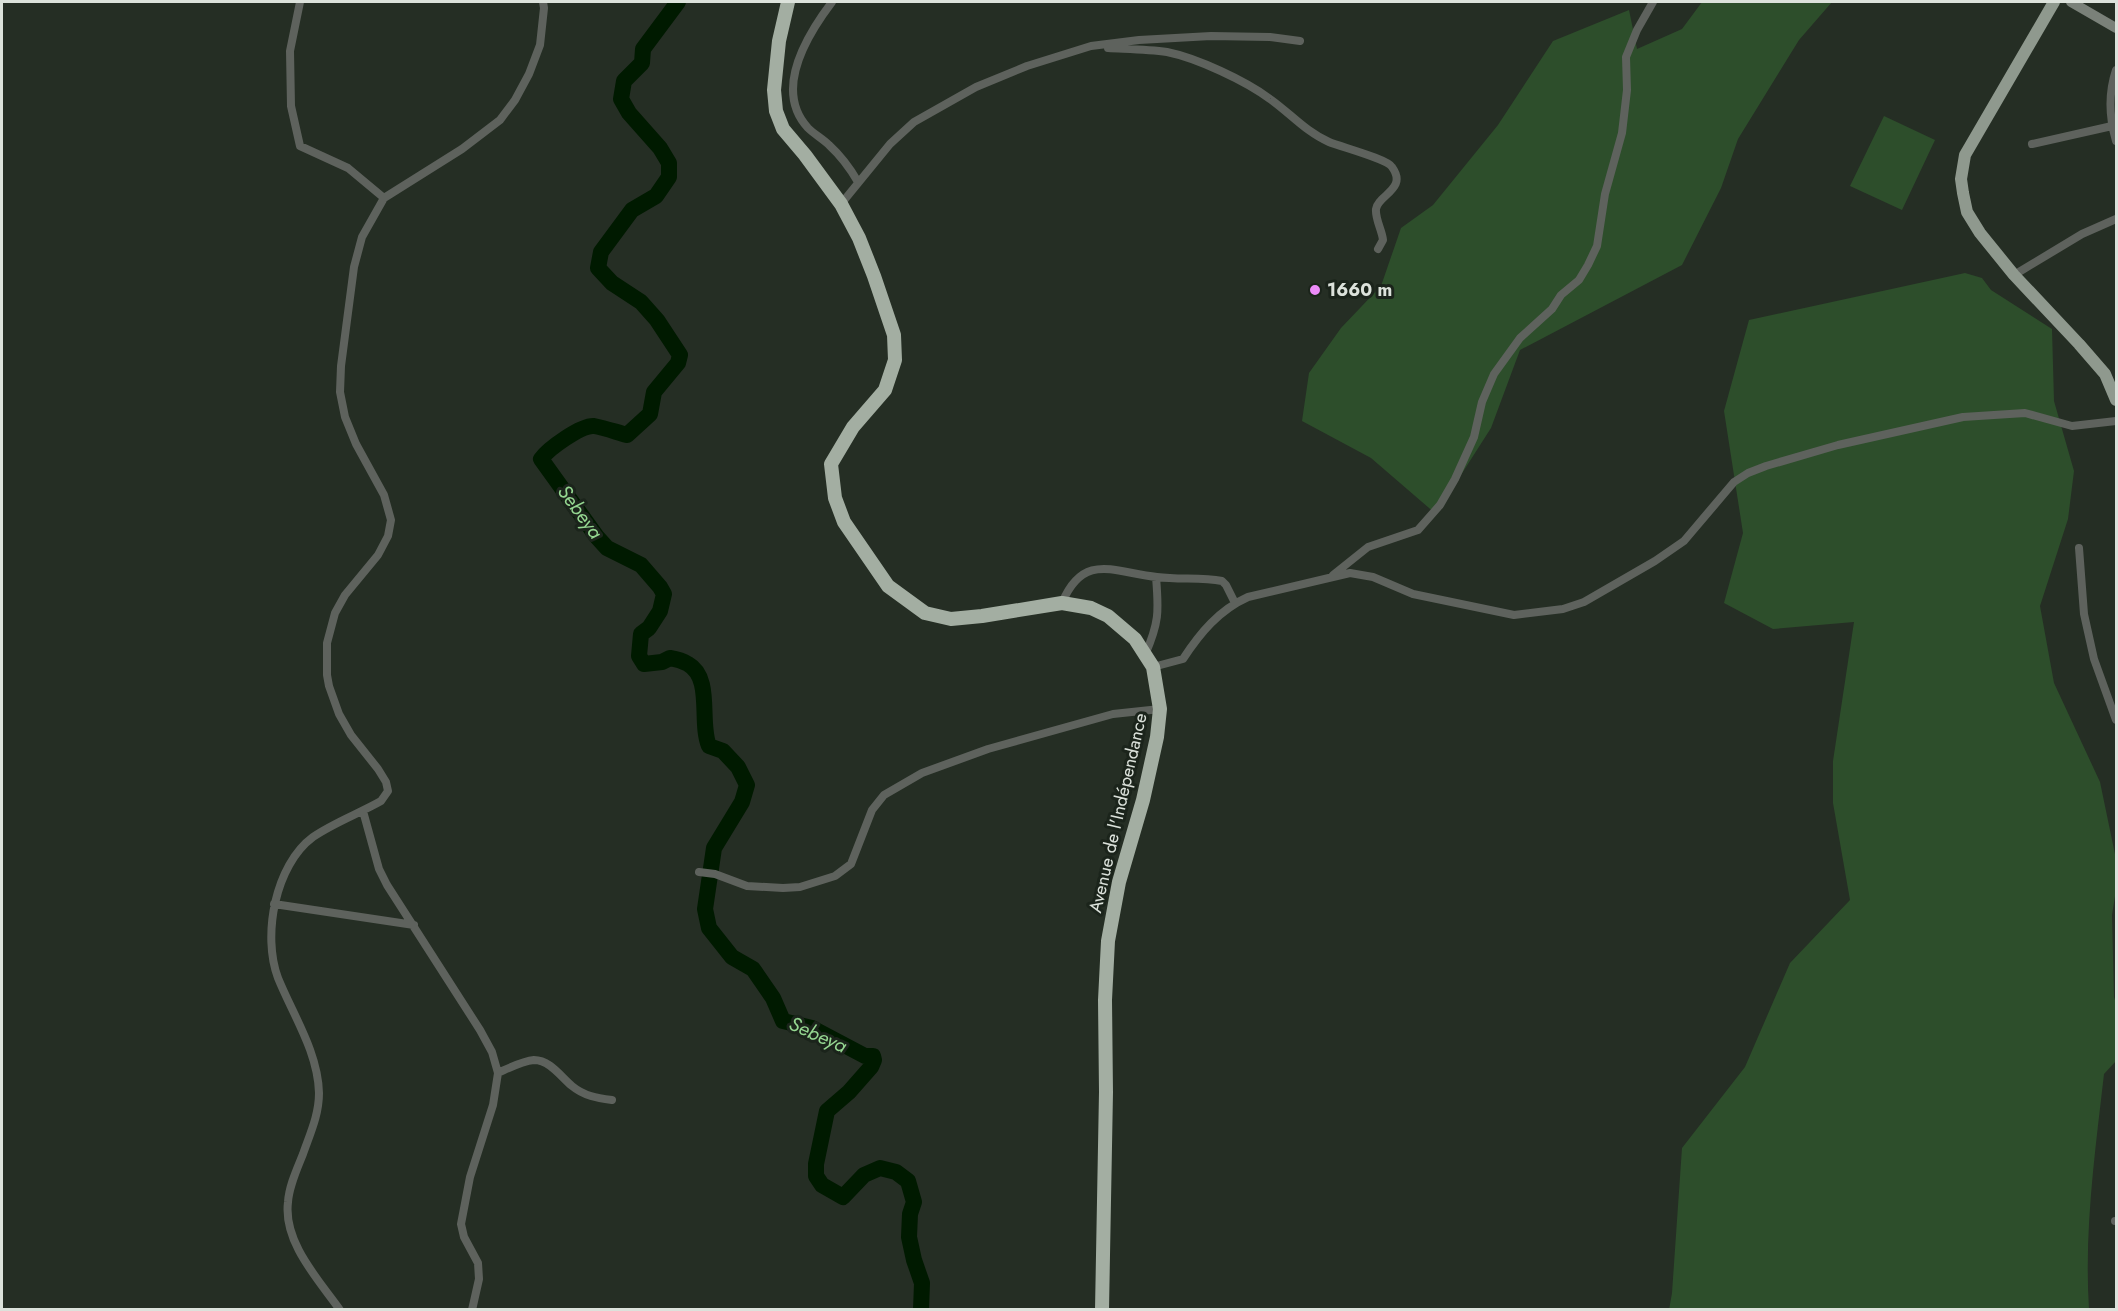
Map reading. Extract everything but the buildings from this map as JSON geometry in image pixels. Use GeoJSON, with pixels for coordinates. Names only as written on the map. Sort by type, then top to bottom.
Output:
{"type":"FeatureCollection","features":[{"type":"Feature","properties":{"kind":"highway","name":"Avenue de l'Indépendance"},"geometry":{"type":"LineString","coordinates":[[788,2],[779,41],[774,90],[776,111],[783,129],[806,155],[841,204],[859,238],[894,335],[895,360],[885,390],[853,427],[831,464],[835,498],[844,522],[888,586],[925,613],[951,619],[1062,603],[1091,608],[1108,616],[1135,639],[1153,667],[1160,709],[1157,737],[1143,800],[1117,891],[1108,940],[1105,1000],[1106,1092],[1102,1310]]}},
{"type":"Feature","properties":{"kind":"main road"},"geometry":{"type":"LineString","coordinates":[[2054,2],[1965,155],[1961,166],[1961,178],[1967,212],[1980,233],[2014,275],[2092,359],[2104,374],[2116,400]]}},
{"type":"Feature","properties":{"kind":"street"},"geometry":{"type":"LineString","coordinates":[[300,2],[290,51],[291,106],[300,146],[348,168],[384,198]]}},
{"type":"Feature","properties":{"kind":"street"},"geometry":{"type":"LineString","coordinates":[[340,1310],[303,1256],[292,1234],[288,1219],[288,1201],[316,1117],[319,1094],[317,1076],[307,1041],[278,977],[272,957],[271,925],[274,904],[281,884],[296,855],[313,838],[381,801],[388,791],[386,782],[351,735],[339,714],[328,686],[327,643],[335,613],[345,595],[378,555],[388,536],[392,520],[384,495],[356,444],[345,417],[340,392],[354,267],[362,237],[384,198],[462,149],[500,120],[516,100],[540,45],[543,2]]}},
{"type":"Feature","properties":{"kind":"street"},"geometry":{"type":"LineString","coordinates":[[832,2],[804,43],[792,95],[796,109],[808,129],[830,146],[845,162],[858,182]]}},
{"type":"Feature","properties":{"kind":"street"},"geometry":{"type":"LineString","coordinates":[[1332,576],[1368,547],[1418,530],[1440,506],[1474,437],[1482,402],[1494,374],[1520,338],[1552,309],[1561,295],[1579,280],[1588,265],[1597,246],[1605,194],[1622,133],[1627,90],[1626,57],[1637,30],[1653,2]]}},
{"type":"Feature","properties":{"kind":"street"},"geometry":{"type":"LineString","coordinates":[[2071,2],[2116,28]]}},
{"type":"Feature","properties":{"kind":"street"},"geometry":{"type":"LineString","coordinates":[[841,204],[890,144],[914,123],[976,87],[1027,66],[1091,46],[1139,40],[1211,36],[1300,41]]}},
{"type":"Feature","properties":{"kind":"street"},"geometry":{"type":"LineString","coordinates":[[1091,46],[1167,52],[1199,63],[1227,74],[1270,98],[1303,126],[1327,141],[1384,160],[1392,167],[1396,177],[1395,186],[1389,195],[1378,204],[1376,210],[1383,240],[1378,249]]}},
{"type":"Feature","properties":{"kind":"street"},"geometry":{"type":"LineString","coordinates":[[2116,70],[2109,104],[2116,141]]}},
{"type":"Feature","properties":{"kind":"street"},"geometry":{"type":"LineString","coordinates":[[2032,144],[2112,126]]}},
{"type":"Feature","properties":{"kind":"street"},"geometry":{"type":"LineString","coordinates":[[2014,275],[2082,234],[2116,219]]}},
{"type":"Feature","properties":{"kind":"street"},"geometry":{"type":"LineString","coordinates":[[1153,667],[1183,659],[1206,626],[1235,603],[1248,597],[1350,573],[1365,575],[1413,594],[1515,615],[1563,609],[1584,602],[1684,541],[1734,482],[1748,473],[1838,445],[1964,417],[2025,413],[2072,426],[2116,421]]}},
{"type":"Feature","properties":{"kind":"street"},"geometry":{"type":"LineString","coordinates":[[2079,548],[2084,614],[2094,658],[2116,720]]}},
{"type":"Feature","properties":{"kind":"street"},"geometry":{"type":"LineString","coordinates":[[1062,603],[1068,589],[1078,577],[1089,570],[1104,568],[1156,578],[1222,581],[1235,603]]}},
{"type":"Feature","properties":{"kind":"street"},"geometry":{"type":"LineString","coordinates":[[1145,655],[1156,629],[1158,603],[1156,578]]}},
{"type":"Feature","properties":{"kind":"street"},"geometry":{"type":"LineString","coordinates":[[702,872],[715,874],[747,886],[783,888],[800,887],[835,876],[851,864],[872,810],[884,795],[922,773],[988,749],[1113,714],[1160,709]]}},
{"type":"Feature","properties":{"kind":"street"},"geometry":{"type":"LineString","coordinates":[[363,811],[379,869],[387,885],[480,1030],[492,1052],[498,1073],[493,1105],[470,1177],[461,1224],[464,1237],[478,1263],[479,1279],[472,1310]]}},
{"type":"Feature","properties":{"kind":"street"},"geometry":{"type":"LineString","coordinates":[[274,904],[414,925]]}},
{"type":"Feature","properties":{"kind":"street"},"geometry":{"type":"LineString","coordinates":[[498,1073],[536,1060],[549,1065],[583,1093],[594,1098],[612,1100]]}},
{"type":"Feature","properties":{"kind":"green space"},"geometry":{"type":"Polygon","coordinates":[[[1702,2],[1832,2],[1799,40],[1738,139],[1721,188],[1682,265],[1520,350],[1491,428],[1436,514],[1371,458],[1302,421],[1309,373],[1341,328],[1381,286],[1401,228],[1433,205],[1498,125],[1553,41],[1629,10],[1637,49],[1682,29],[1702,2]]]}},
{"type":"Feature","properties":{"kind":"green space"},"geometry":{"type":"Polygon","coordinates":[[[1884,116],[1935,140],[1902,210],[1850,186],[1884,116]]]}},
{"type":"Feature","properties":{"kind":"green space"},"geometry":{"type":"Polygon","coordinates":[[[1965,273],[1982,278],[1991,290],[2052,329],[2054,401],[2074,471],[2068,519],[2040,606],[2054,683],[2100,782],[2116,859],[2116,890],[2112,915],[2116,1061],[2104,1074],[2097,1133],[2089,1221],[2089,1309],[1669,1310],[1682,1148],[1745,1067],[1790,963],[1850,900],[1833,803],[1833,761],[1854,622],[1773,629],[1724,603],[1743,533],[1724,411],[1749,320],[1965,273]]]}},
{"type":"Feature","properties":{"kind":"waterway","name":"Sebeya"},"geometry":{"type":"LineString","coordinates":[[678,2],[643,49],[642,63],[624,81],[621,99],[629,113],[660,148],[669,163],[669,177],[656,196],[632,210],[601,252],[598,268],[612,283],[641,302],[657,320],[680,355],[678,363],[654,392],[650,414],[627,435],[594,426],[588,427],[565,438],[541,459],[607,548],[641,565],[660,587],[664,594],[660,611],[649,628],[641,634],[639,656],[644,664],[662,662],[670,658],[686,663],[696,671],[703,690],[706,736],[709,746],[723,751],[738,767],[747,785],[742,802],[714,848],[705,909],[709,928],[732,957],[753,969],[773,998],[783,1021],[812,1028],[865,1056],[873,1056],[871,1067],[849,1092],[827,1111],[816,1164],[816,1176],[822,1185],[843,1197],[864,1175],[880,1168],[896,1172],[908,1181],[914,1202],[910,1214],[909,1237],[922,1283],[921,1310]]}},
{"type":"Feature","properties":{"kind":"place","name":"1660 m"},"geometry":{"type":"Point","coordinates":[1315,290]}}]}
